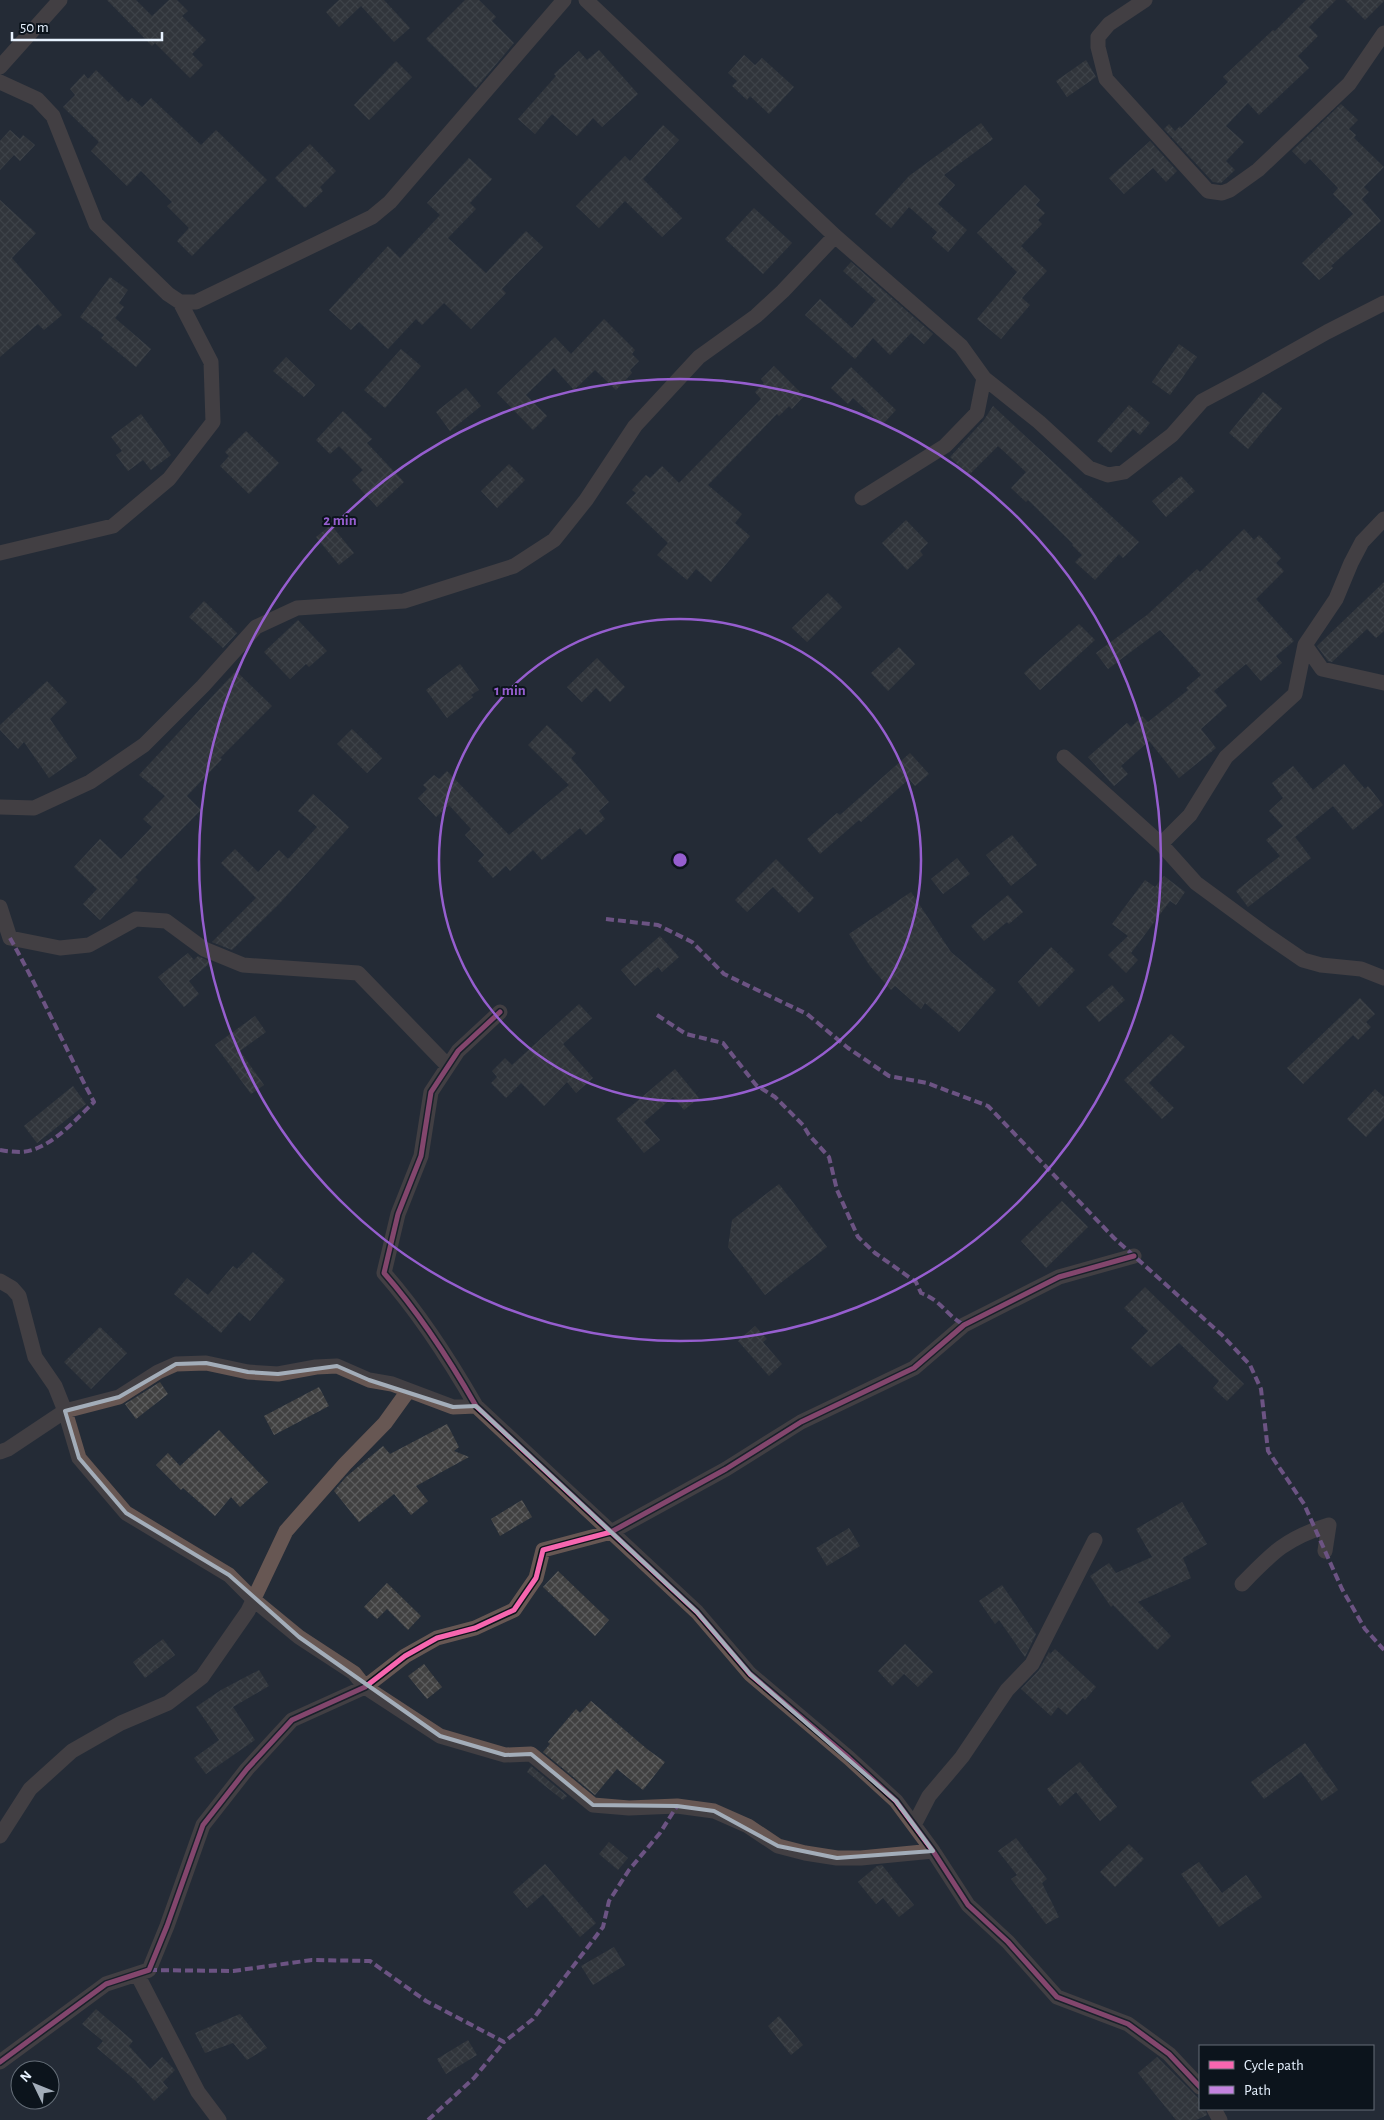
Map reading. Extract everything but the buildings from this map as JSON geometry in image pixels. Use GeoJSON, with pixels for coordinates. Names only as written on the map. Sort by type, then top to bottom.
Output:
{"type":"FeatureCollection","features":[{"type":"Feature","properties":{"kind":"street"},"geometry":{"type":"LineString","coordinates":[[0,67],[60,0]]}},
{"type":"Feature","properties":{"kind":"street"},"geometry":{"type":"LineString","coordinates":[[180,302],[196,302],[372,217],[390,202],[564,0]]}},
{"type":"Feature","properties":{"kind":"street"},"geometry":{"type":"LineString","coordinates":[[586,0],[835,236],[961,346],[984,378],[1039,422],[1089,468],[1108,475],[1124,472],[1172,435],[1202,401],[1384,303]]}},
{"type":"Feature","properties":{"kind":"street"},"geometry":{"type":"LineString","coordinates":[[1145,0],[1108,24],[1098,36],[1098,47],[1106,79],[1208,190],[1222,193],[1230,190],[1258,170],[1349,84],[1384,33]]}},
{"type":"Feature","properties":{"kind":"street"},"geometry":{"type":"LineString","coordinates":[[0,82],[37,99],[53,116],[96,224],[168,294],[180,302],[211,362],[213,422],[169,479],[113,526],[0,553]]}},
{"type":"Feature","properties":{"kind":"street"},"geometry":{"type":"LineString","coordinates":[[0,807],[34,808],[90,782],[144,745],[203,686],[256,627],[264,623],[297,608],[404,601],[514,566],[554,540],[586,500],[635,426],[699,357],[756,316],[783,291],[835,236]]}},
{"type":"Feature","properties":{"kind":"street"},"geometry":{"type":"LineString","coordinates":[[862,498],[945,446],[977,413],[984,378]]}},
{"type":"Feature","properties":{"kind":"street"},"geometry":{"type":"LineString","coordinates":[[1161,844],[1190,815],[1226,757],[1295,694],[1305,645],[1336,599],[1362,542],[1384,520]]}},
{"type":"Feature","properties":{"kind":"street"},"geometry":{"type":"LineString","coordinates":[[1305,645],[1322,669],[1384,683]]}},
{"type":"Feature","properties":{"kind":"street"},"geometry":{"type":"LineString","coordinates":[[1064,757],[1161,844],[1196,883],[1303,960],[1321,965],[1361,969],[1384,978]]}},
{"type":"Feature","properties":{"kind":"street"},"geometry":{"type":"LineString","coordinates":[[0,907],[10,938],[60,948],[89,945],[136,919],[166,921],[204,949],[243,965],[358,973],[448,1066]]}},
{"type":"Feature","properties":{"kind":"street"},"geometry":{"type":"LineString","coordinates":[[500,1012],[458,1051],[431,1092],[421,1156],[398,1214],[384,1273],[410,1301],[452,1364],[476,1406],[697,1612],[750,1674],[896,1801],[934,1851],[968,1906],[1008,1942],[1057,1997],[1128,2024],[1169,2054],[1199,2086]]}},
{"type":"Feature","properties":{"kind":"street"},"geometry":{"type":"LineString","coordinates":[[0,2062],[106,1984],[149,1970],[167,1926],[203,1825],[247,1769],[292,1720],[365,1687],[405,1656],[437,1638],[475,1628],[514,1610],[536,1578],[543,1550],[611,1532],[726,1469],[801,1422],[914,1368],[964,1325],[1059,1276],[1134,1256]]}},
{"type":"Feature","properties":{"kind":"street"},"geometry":{"type":"LineString","coordinates":[[0,1281],[19,1296],[35,1357],[55,1386],[65,1411],[79,1458],[126,1513],[229,1575],[254,1600],[299,1637],[354,1673],[365,1687],[440,1736],[505,1755],[531,1754],[593,1805],[629,1808],[677,1806],[714,1811],[748,1826],[778,1846],[837,1858],[862,1858],[934,1851]]}},
{"type":"Feature","properties":{"kind":"street"},"geometry":{"type":"LineString","coordinates":[[0,1452],[8,1449],[65,1411],[118,1397],[149,1377],[176,1364],[206,1363],[248,1372],[278,1374],[316,1367],[337,1366],[369,1380],[392,1384],[452,1407],[476,1406]]}},
{"type":"Feature","properties":{"kind":"street"},"geometry":{"type":"LineString","coordinates":[[0,1836],[30,1789],[72,1751],[121,1723],[168,1702],[202,1677],[248,1611],[286,1531],[345,1464],[385,1423],[408,1390]]}},
{"type":"Feature","properties":{"kind":"street"},"geometry":{"type":"LineString","coordinates":[[1242,1584],[1276,1550],[1305,1532],[1329,1525],[1325,1551]]}},
{"type":"Feature","properties":{"kind":"street"},"geometry":{"type":"LineString","coordinates":[[914,1825],[929,1796],[962,1757],[1007,1690],[1032,1664],[1095,1540]]}},
{"type":"Feature","properties":{"kind":"street"},"geometry":{"type":"LineString","coordinates":[[136,1974],[198,2092],[219,2120]]}},
{"type":"Feature","properties":{"kind":"highlighted area"},"geometry":{"type":"Polygon","coordinates":[[[206,1363],[248,1372],[278,1374],[337,1366],[369,1380],[453,1407],[476,1406],[697,1612],[750,1674],[896,1801],[933,1851],[837,1858],[778,1846],[714,1811],[677,1806],[593,1805],[531,1754],[505,1755],[440,1736],[299,1637],[229,1575],[126,1513],[79,1458],[65,1411],[119,1397],[176,1364],[206,1363]]]}},
{"type":"Feature","properties":{"kind":"marked path"},"geometry":{"type":"LineString","coordinates":[[606,919],[658,925],[692,942],[724,974],[807,1014],[848,1048],[889,1076],[927,1083],[988,1106],[1114,1238],[1222,1335],[1250,1365],[1261,1389],[1268,1451],[1304,1504],[1342,1589],[1365,1629],[1384,1650]]}},
{"type":"Feature","properties":{"kind":"marked path"},"geometry":{"type":"LineString","coordinates":[[0,1150],[20,1152],[31,1150],[51,1141],[94,1102],[10,938]]}},
{"type":"Feature","properties":{"kind":"marked path"},"geometry":{"type":"LineString","coordinates":[[657,1015],[686,1034],[723,1043],[756,1085],[775,1097],[803,1125],[809,1135],[829,1157],[837,1190],[858,1237],[875,1253],[916,1282],[921,1293],[934,1300],[964,1325]]}},
{"type":"Feature","properties":{"kind":"marked path"},"geometry":{"type":"LineString","coordinates":[[149,1970],[233,1971],[312,1960],[370,1961],[426,2001],[504,2042],[533,2019],[603,1927],[609,1901],[629,1870],[660,1833],[677,1806]]}},
{"type":"Feature","properties":{"kind":"marked path"},"geometry":{"type":"LineString","coordinates":[[428,2120],[474,2078],[504,2042]]}},
{"type":"Feature","properties":{"kind":"cycle path"},"geometry":{"type":"LineString","coordinates":[[500,1012],[458,1051],[431,1092],[421,1156],[398,1214],[384,1273],[410,1304],[433,1337],[476,1406],[697,1612],[750,1674],[849,1758],[896,1801],[933,1851],[968,1905],[1008,1942],[1057,1997],[1128,2024],[1169,2054],[1199,2086]]}},
{"type":"Feature","properties":{"kind":"cycle path"},"geometry":{"type":"LineString","coordinates":[[0,2062],[106,1984],[149,1970],[167,1926],[203,1825],[247,1769],[292,1720],[365,1687],[405,1656],[437,1638],[475,1628],[514,1610],[536,1578],[543,1550],[611,1532],[726,1469],[801,1422],[914,1368],[964,1325],[1059,1277],[1134,1256]]}}]}
